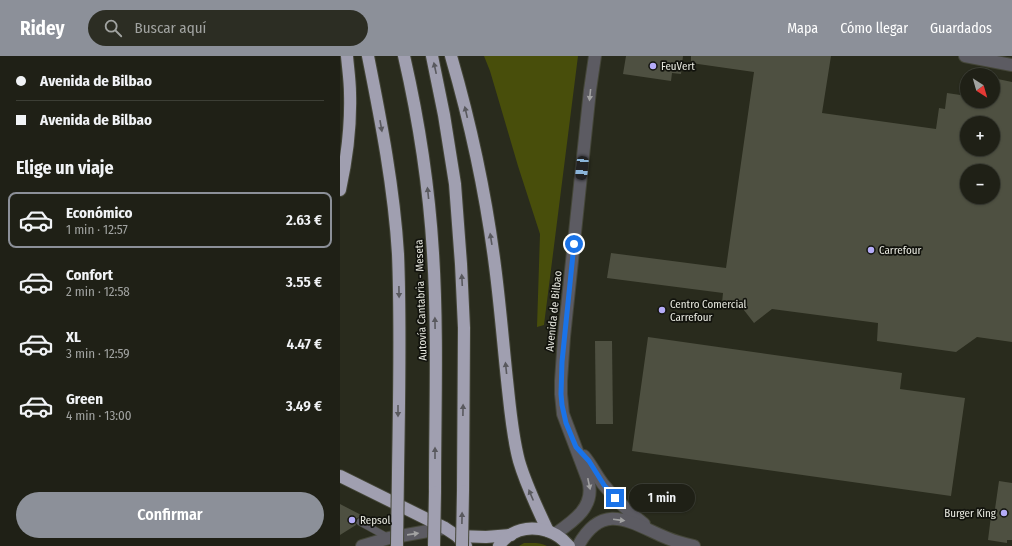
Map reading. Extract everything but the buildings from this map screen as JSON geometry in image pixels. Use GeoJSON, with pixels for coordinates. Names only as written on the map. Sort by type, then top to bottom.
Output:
{"type":"FeatureCollection","features":[{"type":"Feature","properties":{"kind":"highway"},"geometry":{"type":"LineString","coordinates":[[340,190],[347,150],[350,116],[347,56]]}},
{"type":"Feature","properties":{"kind":"highway","name":"Autovía Cantabria - Meseta"},"geometry":{"type":"LineString","coordinates":[[368,56],[389,172],[398,253],[398,473],[393,542]]}},
{"type":"Feature","properties":{"kind":"highway","name":"Autovía Cantabria - Meseta"},"geometry":{"type":"LineString","coordinates":[[404,56],[412,88],[425,167],[433,252],[435,314],[434,546]]}},
{"type":"Feature","properties":{"kind":"highway"},"geometry":{"type":"LineString","coordinates":[[432,56],[455,184],[461,264],[464,328],[463,491],[459,541]]}},
{"type":"Feature","properties":{"kind":"highway"},"geometry":{"type":"LineString","coordinates":[[451,56],[472,134],[486,206],[495,265],[515,444],[519,461],[530,492],[552,532]]}},
{"type":"Feature","properties":{"kind":"highway"},"geometry":{"type":"LineString","coordinates":[[340,476],[445,528],[466,546]]}},
{"type":"Feature","properties":{"kind":"highway"},"geometry":{"type":"LineString","coordinates":[[498,546],[517,531],[525,529],[540,529],[552,532],[565,541],[569,546]]}},
{"type":"Feature","properties":{"kind":"highway"},"geometry":{"type":"LineString","coordinates":[[459,541],[511,535]]}},
{"type":"Feature","properties":{"kind":"street","name":"Avenida de Bilbao"},"geometry":{"type":"LineString","coordinates":[[552,532],[581,514],[590,494],[590,486],[563,414],[561,381],[564,336],[595,56]]}},
{"type":"Feature","properties":{"kind":"street"},"geometry":{"type":"LineString","coordinates":[[965,56],[1012,65]]}},
{"type":"Feature","properties":{"kind":"street","name":"Avenida de Bilbao"},"geometry":{"type":"LineString","coordinates":[[576,447],[589,461],[604,485],[615,498],[633,515],[655,532]]}},
{"type":"Feature","properties":{"kind":"street","name":"Avenida de Bilbao"},"geometry":{"type":"LineString","coordinates":[[578,546],[586,532],[592,526],[609,519],[630,521],[667,538],[694,546]]}},
{"type":"Feature","properties":{"kind":"street"},"geometry":{"type":"LineString","coordinates":[[362,546],[393,542],[445,528]]}},
{"type":"Feature","properties":{"kind":"lane"},"geometry":{"type":"LineString","coordinates":[[360,522],[393,542]]}},
{"type":"Feature","properties":{"kind":"green space"},"geometry":{"type":"Polygon","coordinates":[[[484,56],[578,56],[544,325],[537,327],[540,234],[490,71],[484,56]]]}},
{"type":"Feature","properties":{"kind":"green space"},"geometry":{"type":"Polygon","coordinates":[[[524,543],[539,543],[547,546],[519,546],[524,543]]]}},
{"type":"Feature","properties":{"kind":"place","name":"FeuVert"},"geometry":{"type":"Point","coordinates":[653,66]}},
{"type":"Feature","properties":{"kind":"place","name":"Carrefour"},"geometry":{"type":"Point","coordinates":[871,250]}},
{"type":"Feature","properties":{"kind":"place","name":"Centro Comercial Carrefour"},"geometry":{"type":"Point","coordinates":[662,310]}},
{"type":"Feature","properties":{"kind":"place","name":"Burger King"},"geometry":{"type":"Point","coordinates":[1004,513]}},
{"type":"Feature","properties":{"kind":"place","name":"Repsol"},"geometry":{"type":"Point","coordinates":[352,520]}},
{"type":"Feature","properties":{"kind":"route"},"geometry":{"type":"LineString","coordinates":[[574,244],[562,362],[561,394],[563,414],[576,447],[589,461],[604,485],[615,498]]}}]}
